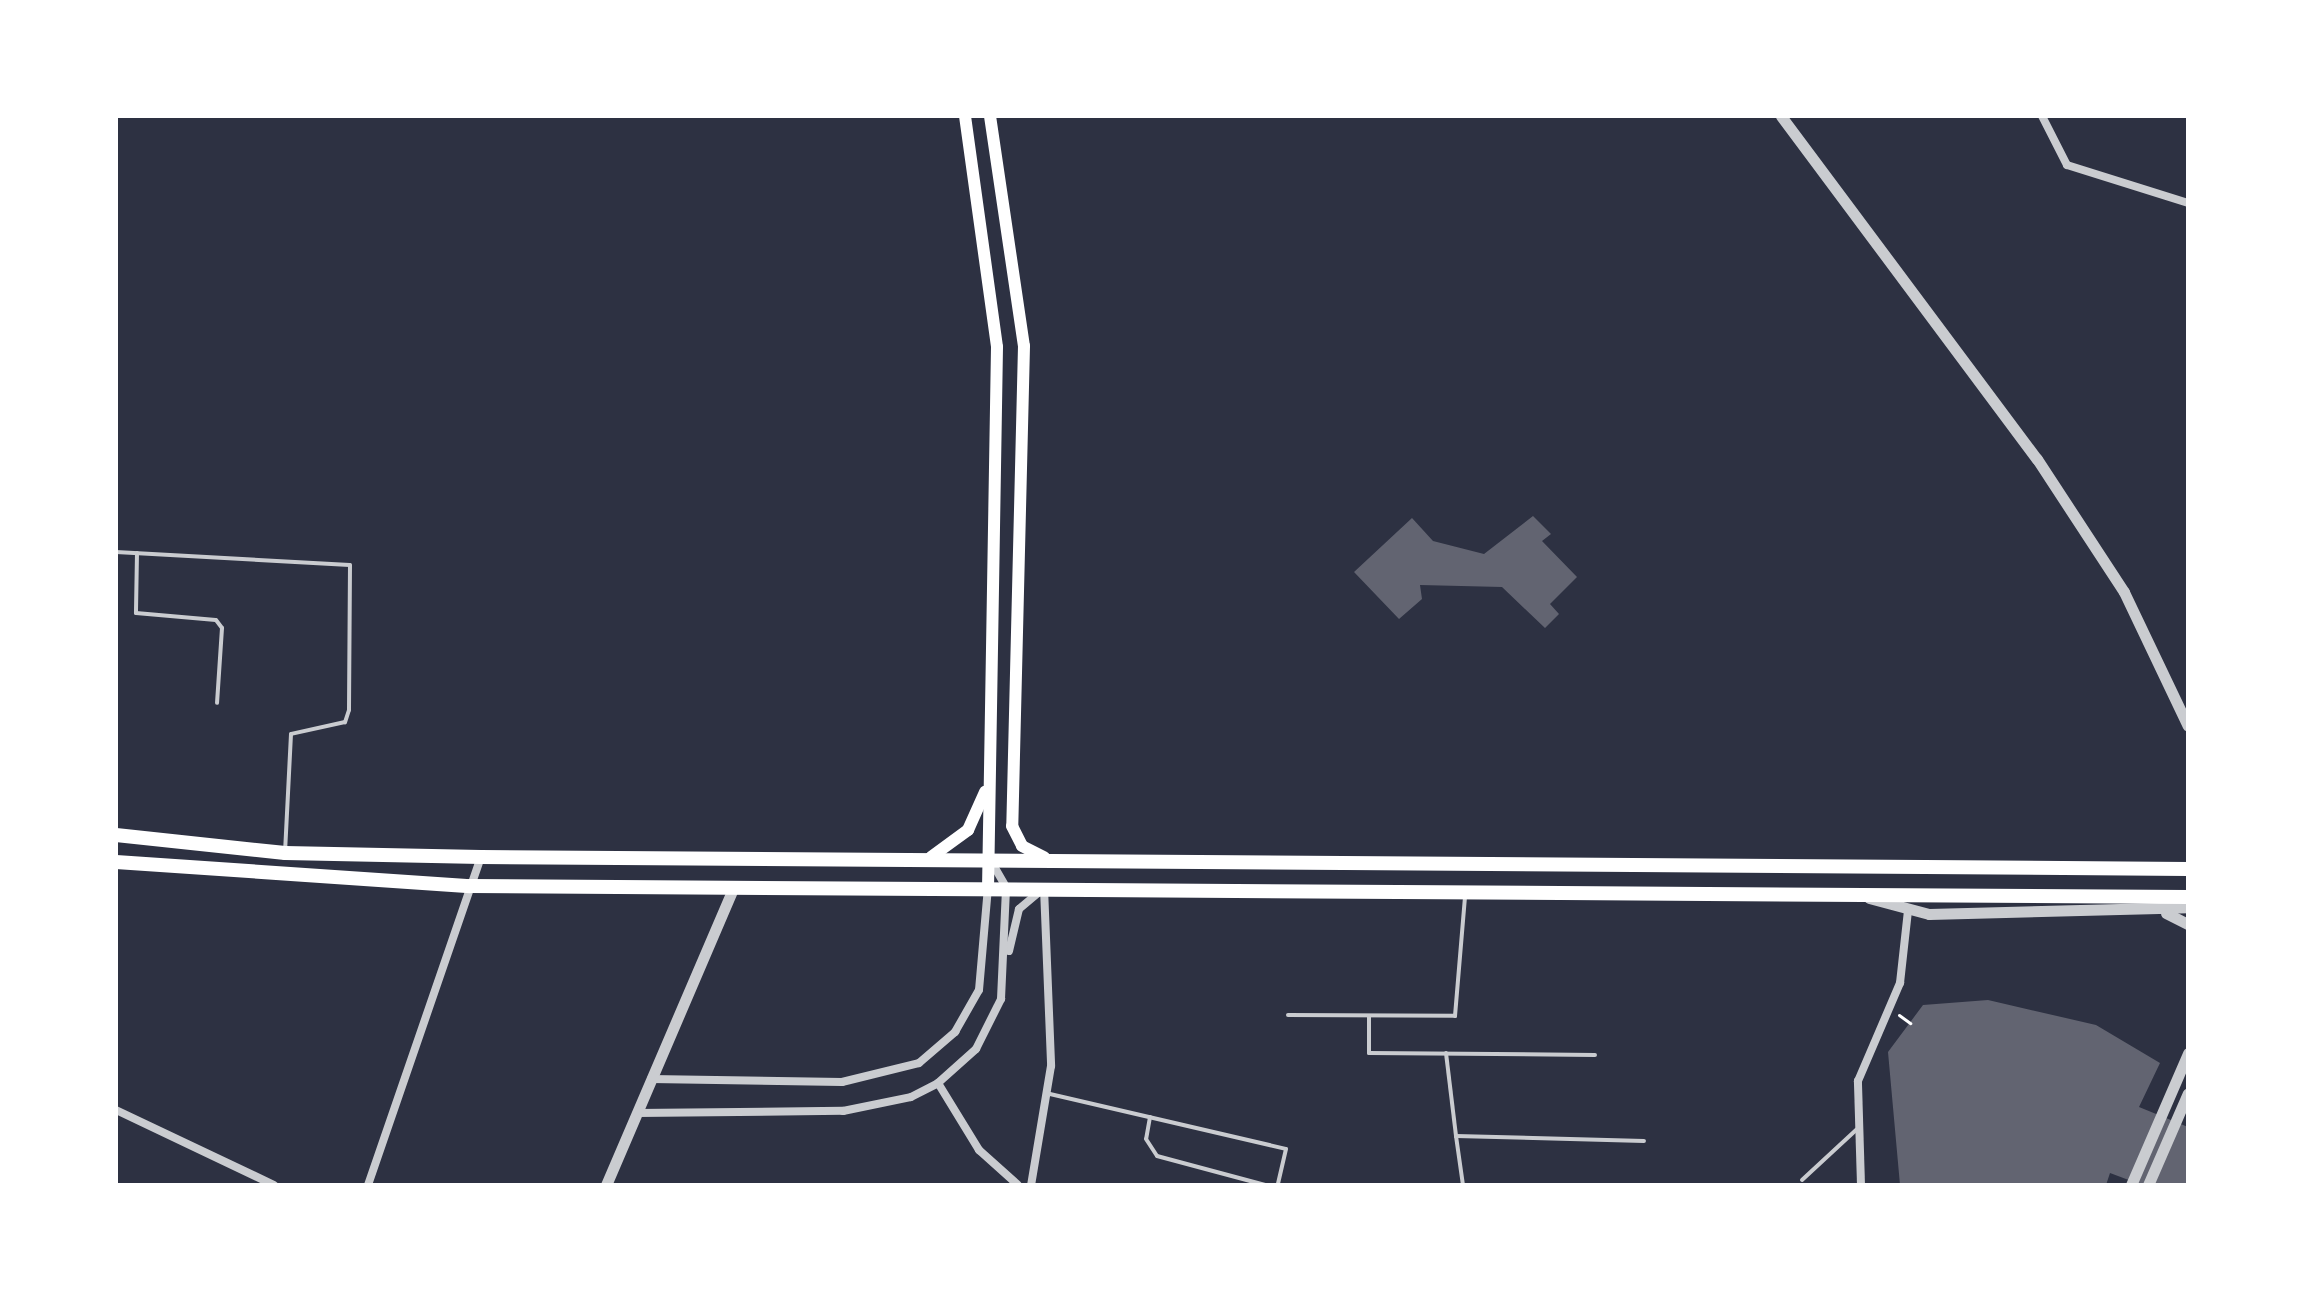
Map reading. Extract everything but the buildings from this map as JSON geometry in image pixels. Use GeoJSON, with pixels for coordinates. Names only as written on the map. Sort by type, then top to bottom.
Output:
{"type":"FeatureCollection","features":[{"type":"Feature","properties":{"kind":"main road"},"geometry":{"type":"LineString","coordinates":[[965,116],[997,347],[988,888]]}},
{"type":"Feature","properties":{"kind":"main road"},"geometry":{"type":"LineString","coordinates":[[990,116],[1024,346],[1012,826],[1022,846],[1044,857]]}},
{"type":"Feature","properties":{"kind":"main road"},"geometry":{"type":"LineString","coordinates":[[931,857],[968,830],[990,777]]}},
{"type":"Feature","properties":{"kind":"main road"},"geometry":{"type":"LineString","coordinates":[[116,835],[285,853],[481,857],[1044,857],[2188,869]]}},
{"type":"Feature","properties":{"kind":"main road"},"geometry":{"type":"LineString","coordinates":[[116,862],[284,878],[470,886],[1006,887],[1465,896],[1857,894],[2188,897]]}},
{"type":"Feature","properties":{"kind":"street"},"geometry":{"type":"LineString","coordinates":[[1781,116],[2037,459],[2124,592],[2188,726]]}},
{"type":"Feature","properties":{"kind":"street"},"geometry":{"type":"LineString","coordinates":[[2042,116],[2067,165],[2188,203]]}},
{"type":"Feature","properties":{"kind":"street"},"geometry":{"type":"LineString","coordinates":[[368,1185],[481,857]]}},
{"type":"Feature","properties":{"kind":"street"},"geometry":{"type":"LineString","coordinates":[[988,857],[1006,887],[1005,974]]}},
{"type":"Feature","properties":{"kind":"street"},"geometry":{"type":"LineString","coordinates":[[606,1185],[733,888]]}},
{"type":"Feature","properties":{"kind":"street"},"geometry":{"type":"LineString","coordinates":[[651,1079],[842,1082],[919,1063],[955,1032],[979,990],[988,888]]}},
{"type":"Feature","properties":{"kind":"street"},"geometry":{"type":"LineString","coordinates":[[637,1113],[843,1111],[911,1097],[938,1083],[976,1049],[1005,974],[1015,917],[1044,888]]}},
{"type":"Feature","properties":{"kind":"street"},"geometry":{"type":"LineString","coordinates":[[1031,1185],[1050,1094],[1044,888]]}},
{"type":"Feature","properties":{"kind":"street"},"geometry":{"type":"LineString","coordinates":[[1857,894],[1908,910],[2158,911],[2188,907]]}},
{"type":"Feature","properties":{"kind":"street"},"geometry":{"type":"LineString","coordinates":[[1861,1185],[1856,1130],[1858,1081],[1900,983],[1908,910]]}},
{"type":"Feature","properties":{"kind":"street"},"geometry":{"type":"LineString","coordinates":[[2158,911],[2188,924]]}},
{"type":"Feature","properties":{"kind":"street"},"geometry":{"type":"LineString","coordinates":[[2131,1185],[2188,1053]]}},
{"type":"Feature","properties":{"kind":"street"},"geometry":{"type":"LineString","coordinates":[[938,1083],[979,1150],[1018,1185]]}},
{"type":"Feature","properties":{"kind":"street"},"geometry":{"type":"LineString","coordinates":[[2148,1185],[2188,1093]]}},
{"type":"Feature","properties":{"kind":"street"},"geometry":{"type":"LineString","coordinates":[[116,1110],[274,1185]]}},
{"type":"Feature","properties":{"kind":"lane"},"geometry":{"type":"LineString","coordinates":[[116,552],[350,565],[349,710],[345,722],[291,734],[285,853]]}},
{"type":"Feature","properties":{"kind":"lane"},"geometry":{"type":"LineString","coordinates":[[137,553],[136,613],[216,620],[222,628],[217,703]]}},
{"type":"Feature","properties":{"kind":"lane"},"geometry":{"type":"LineString","coordinates":[[1288,1015],[1455,1016],[1465,896]]}},
{"type":"Feature","properties":{"kind":"lane"},"geometry":{"type":"LineString","coordinates":[[1369,1017],[1369,1053],[1595,1055]]}},
{"type":"Feature","properties":{"kind":"lane"},"geometry":{"type":"LineString","coordinates":[[1446,1053],[1463,1185]]}},
{"type":"Feature","properties":{"kind":"lane"},"geometry":{"type":"LineString","coordinates":[[1050,1094],[1286,1149],[1278,1185]]}},
{"type":"Feature","properties":{"kind":"lane"},"geometry":{"type":"LineString","coordinates":[[1150,1117],[1146,1139],[1157,1156],[1265,1185]]}},
{"type":"Feature","properties":{"kind":"lane"},"geometry":{"type":"LineString","coordinates":[[1802,1180],[1856,1130]]}},
{"type":"Feature","properties":{"kind":"lane"},"geometry":{"type":"LineString","coordinates":[[1456,1136],[1644,1141]]}}]}
